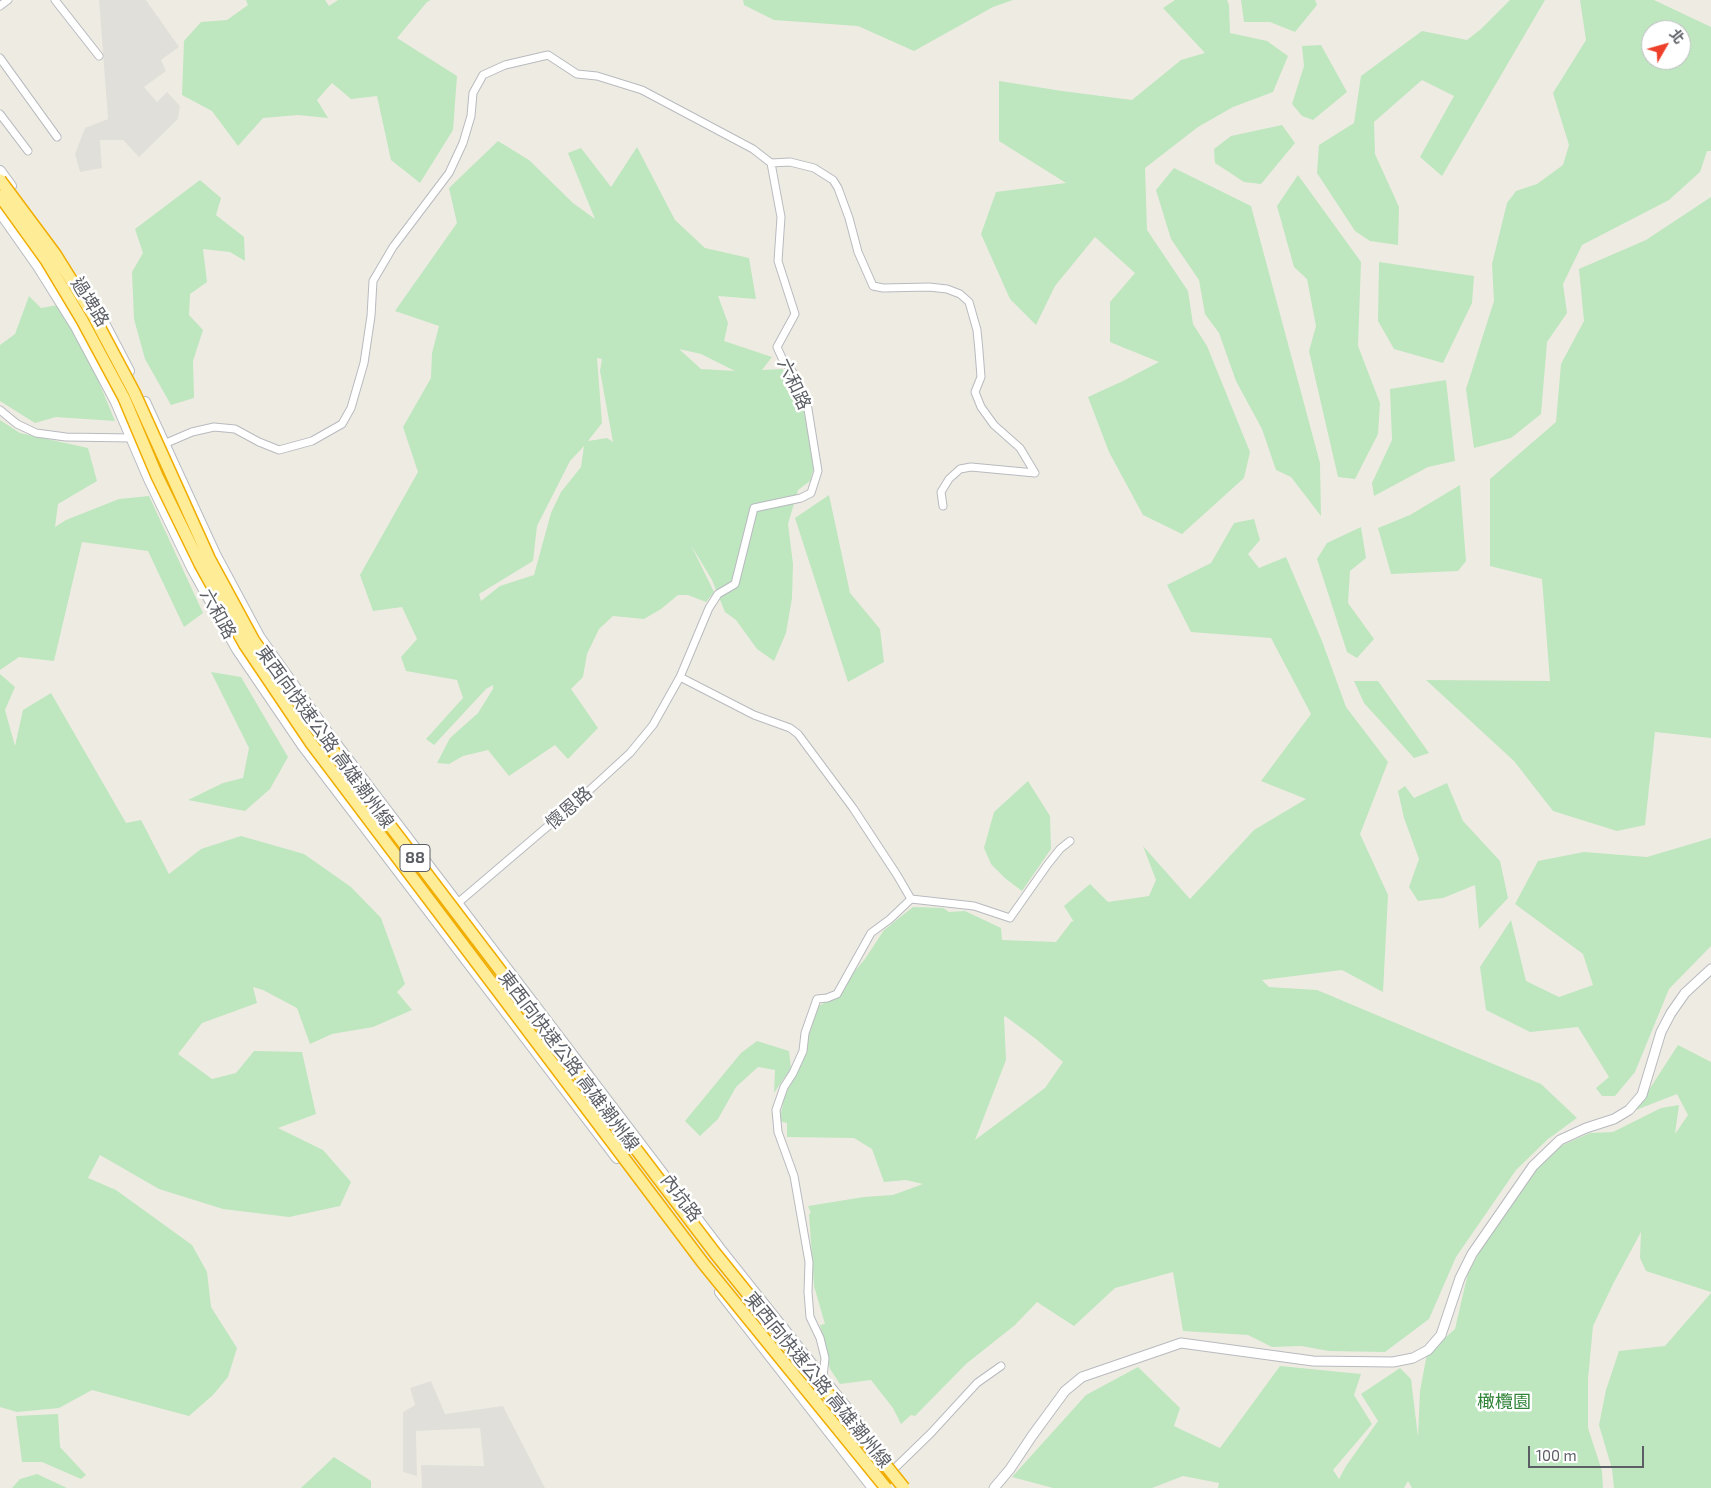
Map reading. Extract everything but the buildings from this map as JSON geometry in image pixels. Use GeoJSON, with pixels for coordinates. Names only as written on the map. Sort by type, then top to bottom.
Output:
{"type":"FeatureCollection","features":[{"type":"Feature","properties":{"kind":"highway","name":"東西向快速公路 高雄潮州線"},"geometry":{"type":"LineString","coordinates":[[0,180],[55,254],[92,315],[134,392],[209,558],[254,641],[322,736],[715,1253],[904,1488]]}},
{"type":"Feature","properties":{"kind":"highway","name":"東西向快速公路 高雄潮州線"},"geometry":{"type":"LineString","coordinates":[[0,196],[46,260],[82,320],[124,398],[157,476],[200,564],[245,645],[311,743],[703,1263],[886,1488]]}},
{"type":"Feature","properties":{"kind":"main road","name":"過埤路"},"geometry":{"type":"LineString","coordinates":[[0,171],[59,252],[104,323],[164,444]]}},
{"type":"Feature","properties":{"kind":"main road","name":"過埤路"},"geometry":{"type":"LineString","coordinates":[[0,212],[38,266],[75,325],[116,402],[132,438]]}},
{"type":"Feature","properties":{"kind":"main road","name":"六和路"},"geometry":{"type":"LineString","coordinates":[[132,438],[149,479],[192,568],[237,649],[303,746],[436,921]]}},
{"type":"Feature","properties":{"kind":"main road","name":"六和路"},"geometry":{"type":"LineString","coordinates":[[164,444],[215,554],[260,638],[327,732],[457,904]]}},
{"type":"Feature","properties":{"kind":"main road","name":"內坑路"},"geometry":{"type":"LineString","coordinates":[[457,904],[720,1249],[909,1488]]}},
{"type":"Feature","properties":{"kind":"main road","name":"內坑路"},"geometry":{"type":"LineString","coordinates":[[436,921],[699,1266],[873,1488]]}},
{"type":"Feature","properties":{"kind":"street"},"geometry":{"type":"LineString","coordinates":[[0,6],[8,0]]}},
{"type":"Feature","properties":{"kind":"street"},"geometry":{"type":"LineString","coordinates":[[55,0],[99,56]]}},
{"type":"Feature","properties":{"kind":"street"},"geometry":{"type":"LineString","coordinates":[[0,410],[17,424],[36,433],[66,437],[132,438],[164,444],[192,432],[214,427],[235,429],[258,442],[279,450],[312,441],[342,424],[351,408],[364,363],[371,316],[373,281],[393,247],[450,173],[472,116],[473,93],[483,74],[505,65],[548,55],[577,74],[597,76],[642,90],[753,149],[771,163],[790,162],[814,168],[833,180],[838,188],[850,218],[858,252],[872,286],[883,288],[929,287],[947,289],[960,294],[969,302],[977,330],[979,351],[980,377],[975,392],[981,407],[990,419],[1020,448],[1035,473],[971,467],[960,469],[949,478],[941,492],[943,506]]}},
{"type":"Feature","properties":{"kind":"street"},"geometry":{"type":"LineString","coordinates":[[0,58],[57,137]]}},
{"type":"Feature","properties":{"kind":"street"},"geometry":{"type":"LineString","coordinates":[[0,114],[28,151]]}},
{"type":"Feature","properties":{"kind":"street","name":"六和路"},"geometry":{"type":"LineString","coordinates":[[680,677],[709,608],[718,594],[735,584],[754,508],[801,498],[811,493],[818,471],[807,403],[794,374],[782,358],[777,347],[795,314],[778,261],[780,217],[771,163]]}},
{"type":"Feature","properties":{"kind":"street"},"geometry":{"type":"LineString","coordinates":[[680,677],[754,715],[790,728],[798,734],[853,808],[911,899]]}},
{"type":"Feature","properties":{"kind":"street","name":"懷恩路"},"geometry":{"type":"LineString","coordinates":[[436,921],[581,798],[630,753],[653,725],[680,677]]}},
{"type":"Feature","properties":{"kind":"street"},"geometry":{"type":"LineString","coordinates":[[823,1377],[826,1358],[820,1338],[810,1317],[808,1292],[809,1262],[794,1176],[778,1132],[776,1110],[784,1087],[803,1051],[805,1032],[817,999],[837,994],[872,933],[911,899],[974,906],[1010,918],[1048,864],[1060,849],[1070,841]]}},
{"type":"Feature","properties":{"kind":"street"},"geometry":{"type":"LineString","coordinates":[[994,1488],[1010,1469],[1065,1391],[1082,1377],[1181,1343],[1313,1362],[1394,1362],[1413,1358],[1428,1350],[1440,1335],[1460,1278],[1472,1254],[1533,1166],[1560,1140],[1586,1128],[1614,1119],[1629,1110],[1642,1095],[1661,1032],[1671,1012],[1685,993],[1711,969]]}},
{"type":"Feature","properties":{"kind":"street"},"geometry":{"type":"LineString","coordinates":[[894,1469],[931,1433],[977,1382],[1001,1366]]}},
{"type":"Feature","properties":{"kind":"shaded area"},"geometry":{"type":"Polygon","coordinates":[[[99,0],[146,0],[179,47],[161,60],[166,71],[144,87],[157,102],[167,92],[180,106],[178,119],[139,157],[123,140],[100,140],[102,168],[80,172],[75,154],[85,128],[108,119],[99,0]]]}},
{"type":"Feature","properties":{"kind":"shaded area"},"geometry":{"type":"Polygon","coordinates":[[[431,1381],[445,1414],[503,1406],[545,1488],[422,1488],[421,1465],[484,1466],[480,1428],[416,1431],[417,1476],[403,1472],[403,1412],[415,1405],[410,1388],[431,1381]]]}},
{"type":"Feature","properties":{"kind":"green space"},"geometry":{"type":"Polygon","coordinates":[[[246,0],[325,0],[329,6],[338,0],[431,0],[427,2],[397,38],[457,76],[453,130],[420,183],[391,160],[377,96],[351,99],[332,83],[317,100],[328,118],[298,115],[263,118],[238,146],[212,111],[182,95],[184,41],[201,22],[227,20],[248,5],[246,0]]]}},
{"type":"Feature","properties":{"kind":"green space"},"geometry":{"type":"Polygon","coordinates":[[[743,0],[1013,0],[993,7],[914,51],[858,26],[774,20],[744,5],[743,0]]]}},
{"type":"Feature","properties":{"kind":"green space"},"geometry":{"type":"Polygon","coordinates":[[[1175,0],[1227,0],[1229,5],[1230,33],[1267,41],[1288,56],[1273,92],[1233,107],[1198,127],[1145,168],[1147,230],[1188,291],[1193,324],[1207,346],[1250,452],[1244,478],[1182,534],[1143,515],[1109,452],[1088,397],[1159,362],[1110,342],[1110,302],[1135,273],[1095,237],[1055,286],[1036,325],[1010,299],[981,234],[996,192],[1066,183],[999,141],[999,81],[1132,100],[1181,60],[1205,53],[1163,8],[1175,0]]]}},
{"type":"Feature","properties":{"kind":"green space"},"geometry":{"type":"Polygon","coordinates":[[[1241,0],[1315,0],[1317,5],[1295,32],[1270,22],[1244,22],[1241,0]]]}},
{"type":"Feature","properties":{"kind":"green space"},"geometry":{"type":"Polygon","coordinates":[[[1510,0],[1545,0],[1442,176],[1420,157],[1454,96],[1422,80],[1374,122],[1375,154],[1399,207],[1398,245],[1370,241],[1355,231],[1317,173],[1319,145],[1354,123],[1361,76],[1422,31],[1467,40],[1510,0]]]}},
{"type":"Feature","properties":{"kind":"green space"},"geometry":{"type":"Polygon","coordinates":[[[1580,0],[1654,0],[1711,27],[1711,151],[1707,151],[1700,172],[1669,200],[1582,245],[1563,284],[1567,313],[1547,342],[1541,414],[1511,438],[1474,448],[1466,389],[1494,301],[1492,264],[1507,203],[1516,191],[1537,184],[1563,165],[1569,145],[1553,93],[1586,40],[1580,0]]]}},
{"type":"Feature","properties":{"kind":"green space"},"geometry":{"type":"Polygon","coordinates":[[[1321,45],[1347,92],[1313,120],[1302,116],[1292,104],[1304,66],[1302,46],[1321,45]]]}},
{"type":"Feature","properties":{"kind":"green space"},"geometry":{"type":"Polygon","coordinates":[[[1282,125],[1295,143],[1261,184],[1244,182],[1215,163],[1214,149],[1231,136],[1282,125]]]}},
{"type":"Feature","properties":{"kind":"green space"},"geometry":{"type":"Polygon","coordinates":[[[498,141],[529,160],[573,203],[595,219],[568,153],[581,148],[611,187],[637,147],[675,220],[705,248],[749,258],[756,299],[718,296],[728,323],[724,341],[772,357],[762,370],[782,369],[799,384],[814,467],[810,481],[798,490],[788,524],[793,564],[792,598],[786,633],[774,661],[757,649],[736,620],[725,612],[712,580],[691,545],[714,592],[706,602],[688,595],[678,595],[661,609],[644,619],[613,616],[599,629],[587,654],[583,677],[571,689],[598,728],[568,759],[555,745],[509,776],[488,750],[463,756],[449,764],[437,763],[450,738],[478,713],[493,689],[493,685],[486,689],[434,745],[426,739],[463,698],[457,680],[406,671],[401,657],[417,639],[402,607],[373,611],[360,575],[418,472],[403,427],[431,378],[432,353],[439,326],[395,311],[457,223],[449,188],[498,141]],[[679,349],[701,369],[735,371],[701,354],[679,349]],[[597,358],[602,423],[588,441],[607,438],[613,442],[600,371],[602,359],[597,358]],[[584,446],[570,461],[537,526],[533,561],[479,594],[481,601],[500,586],[534,575],[551,513],[561,492],[581,467],[584,446]]]}},
{"type":"Feature","properties":{"kind":"green space"},"geometry":{"type":"Polygon","coordinates":[[[1174,168],[1251,206],[1320,463],[1321,516],[1291,477],[1276,470],[1262,429],[1236,381],[1219,333],[1205,314],[1199,280],[1171,239],[1156,190],[1174,168]]]}},
{"type":"Feature","properties":{"kind":"green space"},"geometry":{"type":"Polygon","coordinates":[[[1298,175],[1361,262],[1358,346],[1380,403],[1378,434],[1355,479],[1338,477],[1309,351],[1316,326],[1307,279],[1294,267],[1277,206],[1298,175]]]}},
{"type":"Feature","properties":{"kind":"green space"},"geometry":{"type":"Polygon","coordinates":[[[200,180],[221,198],[216,215],[244,237],[245,261],[230,252],[203,249],[207,282],[190,294],[189,315],[203,330],[193,361],[194,398],[171,405],[145,359],[134,319],[132,272],[143,253],[135,229],[200,180]]]}},
{"type":"Feature","properties":{"kind":"green space"},"geometry":{"type":"Polygon","coordinates":[[[1711,197],[1711,738],[1655,732],[1645,825],[1617,831],[1553,811],[1514,761],[1426,680],[1550,681],[1542,579],[1490,566],[1490,479],[1556,422],[1561,364],[1584,321],[1579,269],[1646,240],[1711,197]]]}},
{"type":"Feature","properties":{"kind":"green space"},"geometry":{"type":"Polygon","coordinates":[[[1379,262],[1474,276],[1472,303],[1443,363],[1394,349],[1378,321],[1379,262]]]}},
{"type":"Feature","properties":{"kind":"green space"},"geometry":{"type":"Polygon","coordinates":[[[29,296],[41,308],[58,305],[96,375],[115,421],[56,417],[35,423],[0,401],[0,345],[15,334],[29,296]]]}},
{"type":"Feature","properties":{"kind":"green space"},"geometry":{"type":"Polygon","coordinates":[[[1446,380],[1455,461],[1428,467],[1374,496],[1372,483],[1392,440],[1390,389],[1446,380]]]}},
{"type":"Feature","properties":{"kind":"green space"},"geometry":{"type":"Polygon","coordinates":[[[0,420],[20,433],[88,448],[97,481],[58,504],[55,527],[66,520],[119,499],[149,496],[203,613],[184,627],[148,551],[82,542],[54,661],[19,657],[0,670],[0,420]]]}},
{"type":"Feature","properties":{"kind":"green space"},"geometry":{"type":"Polygon","coordinates":[[[1460,485],[1466,561],[1458,571],[1391,574],[1378,528],[1410,515],[1460,485]]]}},
{"type":"Feature","properties":{"kind":"green space"},"geometry":{"type":"Polygon","coordinates":[[[829,495],[850,593],[880,629],[884,662],[848,682],[795,518],[829,495]]]}},
{"type":"Feature","properties":{"kind":"green space"},"geometry":{"type":"Polygon","coordinates":[[[1254,519],[1260,540],[1248,554],[1259,568],[1286,557],[1322,641],[1346,707],[1388,762],[1360,834],[1388,895],[1383,992],[1342,970],[1262,980],[1269,987],[1317,990],[1541,1084],[1577,1118],[1548,1139],[1516,1170],[1456,1257],[1429,1319],[1385,1352],[1329,1351],[1301,1346],[1272,1347],[1248,1335],[1183,1331],[1173,1272],[1115,1288],[1074,1326],[1037,1302],[1015,1325],[966,1364],[915,1416],[911,1415],[901,1424],[893,1408],[871,1380],[840,1384],[830,1369],[820,1325],[825,1324],[814,1286],[809,1214],[811,1213],[808,1206],[864,1197],[893,1195],[923,1184],[906,1180],[884,1182],[872,1149],[854,1138],[787,1137],[787,1123],[779,1121],[785,1095],[798,1070],[818,1006],[830,1000],[865,959],[884,930],[913,907],[943,908],[949,912],[965,911],[1001,928],[1002,940],[1056,942],[1072,921],[1074,922],[1064,906],[1090,884],[1108,902],[1149,896],[1156,880],[1143,846],[1190,899],[1254,830],[1306,799],[1261,781],[1311,714],[1271,638],[1191,632],[1167,585],[1211,563],[1234,523],[1254,519]],[[1004,1017],[1006,1060],[975,1140],[1045,1088],[1063,1062],[1036,1039],[1004,1017]]]}},
{"type":"Feature","properties":{"kind":"green space"},"geometry":{"type":"Polygon","coordinates":[[[1361,527],[1366,558],[1350,571],[1348,603],[1374,639],[1357,658],[1347,652],[1317,559],[1327,543],[1361,527]]]}},
{"type":"Feature","properties":{"kind":"green space"},"geometry":{"type":"Polygon","coordinates":[[[211,672],[241,677],[288,757],[270,789],[245,811],[188,800],[223,783],[243,778],[249,748],[211,672]]]}},
{"type":"Feature","properties":{"kind":"green space"},"geometry":{"type":"Polygon","coordinates":[[[0,674],[15,687],[5,710],[15,746],[23,710],[51,693],[126,823],[141,820],[169,874],[201,849],[241,836],[304,854],[351,887],[381,918],[405,984],[397,992],[412,1010],[373,1027],[332,1034],[310,1044],[297,1008],[263,990],[253,987],[257,1003],[202,1023],[178,1054],[212,1079],[236,1073],[254,1051],[302,1052],[316,1114],[278,1128],[323,1150],[351,1182],[340,1206],[289,1217],[223,1209],[159,1189],[100,1155],[88,1178],[116,1190],[192,1245],[207,1272],[211,1307],[237,1348],[228,1377],[213,1395],[189,1416],[92,1390],[59,1408],[17,1412],[0,1407],[0,674]]]}},
{"type":"Feature","properties":{"kind":"green space"},"geometry":{"type":"Polygon","coordinates":[[[1354,681],[1378,681],[1429,753],[1414,758],[1364,703],[1354,681]]]}},
{"type":"Feature","properties":{"kind":"green space"},"geometry":{"type":"Polygon","coordinates":[[[1028,781],[1050,816],[1051,849],[1022,891],[991,864],[984,848],[994,812],[1028,781]]]}},
{"type":"Feature","properties":{"kind":"green space"},"geometry":{"type":"Polygon","coordinates":[[[1447,783],[1463,821],[1500,861],[1508,898],[1479,929],[1475,885],[1443,898],[1418,901],[1409,887],[1419,859],[1404,818],[1398,791],[1405,786],[1414,798],[1447,783]]]}},
{"type":"Feature","properties":{"kind":"green space"},"geometry":{"type":"Polygon","coordinates":[[[1711,838],[1711,946],[1669,989],[1635,1072],[1615,1096],[1602,1096],[1596,1088],[1609,1077],[1578,1027],[1530,1032],[1486,1010],[1480,967],[1511,920],[1526,981],[1559,997],[1593,985],[1583,954],[1515,904],[1538,861],[1584,852],[1647,857],[1711,838]]]}},
{"type":"Feature","properties":{"kind":"green space"},"geometry":{"type":"Polygon","coordinates":[[[757,1041],[789,1051],[791,1068],[774,1093],[775,1070],[758,1067],[736,1087],[718,1119],[700,1136],[685,1121],[741,1053],[757,1041]]]}},
{"type":"Feature","properties":{"kind":"green space","name":"橄欖園"},"geometry":{"type":"Polygon","coordinates":[[[1678,1045],[1711,1062],[1711,1292],[1646,1271],[1640,1258],[1641,1232],[1593,1326],[1588,1379],[1588,1428],[1602,1471],[1603,1488],[1412,1488],[1408,1481],[1404,1488],[1218,1488],[1219,1483],[1183,1476],[1152,1488],[1053,1488],[1012,1477],[1086,1395],[1138,1367],[1180,1408],[1174,1426],[1220,1448],[1280,1366],[1361,1374],[1354,1395],[1372,1424],[1333,1470],[1339,1479],[1378,1421],[1361,1394],[1400,1368],[1411,1379],[1418,1437],[1420,1391],[1427,1354],[1455,1329],[1468,1273],[1503,1210],[1554,1149],[1590,1133],[1613,1132],[1661,1108],[1679,1105],[1675,1134],[1688,1115],[1677,1094],[1636,1110],[1678,1045]]]}},
{"type":"Feature","properties":{"kind":"green space"},"geometry":{"type":"Polygon","coordinates":[[[1711,1293],[1711,1488],[1614,1488],[1612,1469],[1599,1425],[1606,1390],[1619,1351],[1665,1346],[1711,1293]]]}},
{"type":"Feature","properties":{"kind":"green space"},"geometry":{"type":"Polygon","coordinates":[[[58,1414],[60,1447],[86,1475],[81,1479],[42,1462],[22,1462],[16,1416],[58,1414]]]}},
{"type":"Feature","properties":{"kind":"green space"},"geometry":{"type":"Polygon","coordinates":[[[334,1457],[371,1481],[371,1488],[301,1488],[334,1457]]]}},
{"type":"Feature","properties":{"kind":"green space"},"geometry":{"type":"Polygon","coordinates":[[[37,1474],[67,1488],[12,1488],[20,1479],[37,1474]]]}}]}
